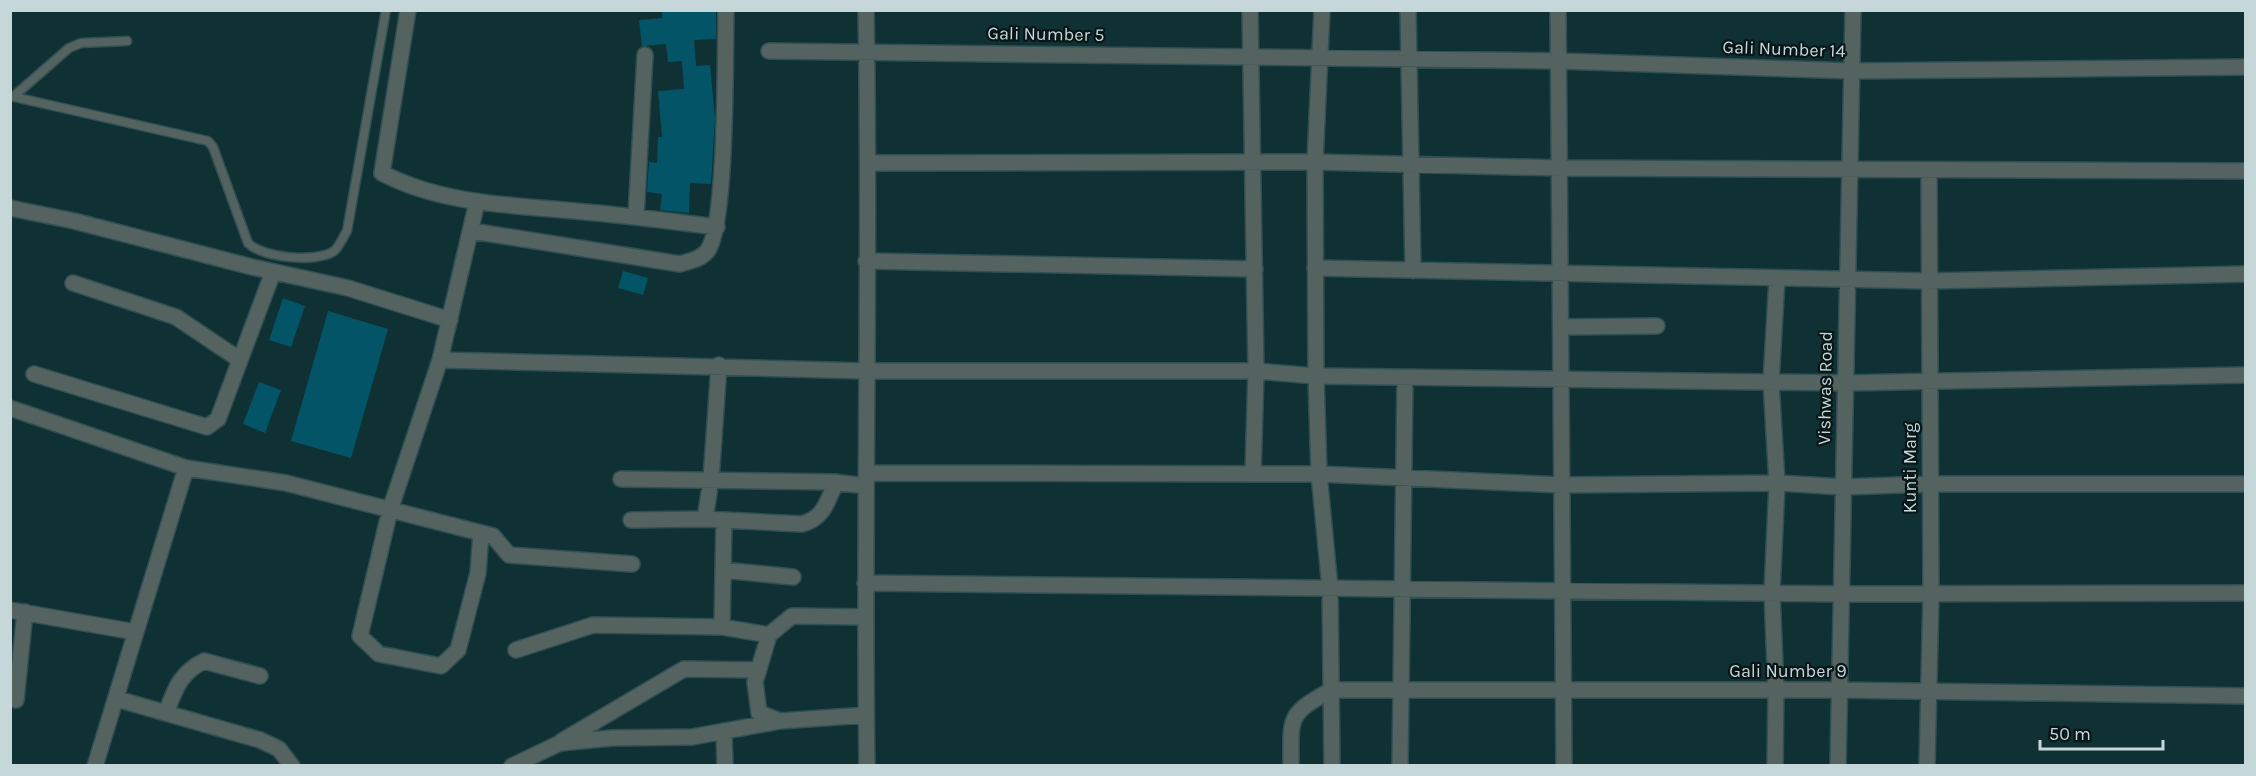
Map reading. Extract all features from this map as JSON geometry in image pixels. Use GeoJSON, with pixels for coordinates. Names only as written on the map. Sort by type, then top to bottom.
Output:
{"type":"FeatureCollection","features":[{"type":"Feature","properties":{"kind":"street"},"geometry":{"type":"LineString","coordinates":[[408,10],[382,174],[407,187],[477,202],[636,216],[717,227]]}},
{"type":"Feature","properties":{"kind":"street"},"geometry":{"type":"LineString","coordinates":[[472,231],[680,264],[696,260],[708,250],[717,227],[725,95],[726,10]]}},
{"type":"Feature","properties":{"kind":"street"},"geometry":{"type":"LineString","coordinates":[[866,10],[869,163],[866,261],[867,765]]}},
{"type":"Feature","properties":{"kind":"street"},"geometry":{"type":"LineString","coordinates":[[1250,10],[1256,371],[1253,474]]}},
{"type":"Feature","properties":{"kind":"street"},"geometry":{"type":"LineString","coordinates":[[1322,10],[1315,162],[1316,376],[1319,474],[1330,588],[1332,765]]}},
{"type":"Feature","properties":{"kind":"street"},"geometry":{"type":"LineString","coordinates":[[1408,10],[1413,271]]}},
{"type":"Feature","properties":{"kind":"street"},"geometry":{"type":"LineString","coordinates":[[1558,10],[1564,765]]}},
{"type":"Feature","properties":{"kind":"street","name":"Vishwas Road"},"geometry":{"type":"LineString","coordinates":[[1838,765],[1853,10]]}},
{"type":"Feature","properties":{"kind":"street","name":"Gali Number 5"},"geometry":{"type":"LineString","coordinates":[[770,51],[1321,57]]}},
{"type":"Feature","properties":{"kind":"street"},"geometry":{"type":"LineString","coordinates":[[636,216],[645,56]]}},
{"type":"Feature","properties":{"kind":"street","name":"Gali Number 14"},"geometry":{"type":"LineString","coordinates":[[1321,57],[1559,61],[1852,71],[2246,67]]}},
{"type":"Feature","properties":{"kind":"street"},"geometry":{"type":"LineString","coordinates":[[869,163],[1315,162],[1560,168],[2246,171]]}},
{"type":"Feature","properties":{"kind":"street","name":"Kunti Marg"},"geometry":{"type":"LineString","coordinates":[[1927,765],[1926,691],[1931,594],[1929,170]]}},
{"type":"Feature","properties":{"kind":"street"},"geometry":{"type":"LineString","coordinates":[[477,202],[440,360],[390,510],[360,636],[379,654],[441,666],[458,650],[478,573],[481,533]]}},
{"type":"Feature","properties":{"kind":"street"},"geometry":{"type":"LineString","coordinates":[[10,208],[74,221],[273,272],[348,288],[450,320]]}},
{"type":"Feature","properties":{"kind":"street"},"geometry":{"type":"LineString","coordinates":[[866,261],[1255,269]]}},
{"type":"Feature","properties":{"kind":"street"},"geometry":{"type":"LineString","coordinates":[[1316,268],[1560,275],[1928,281],[2246,274]]}},
{"type":"Feature","properties":{"kind":"street"},"geometry":{"type":"LineString","coordinates":[[34,374],[207,427],[218,419],[273,272]]}},
{"type":"Feature","properties":{"kind":"street"},"geometry":{"type":"LineString","coordinates":[[1775,765],[1776,690],[1772,592],[1777,483],[1771,382],[1777,278]]}},
{"type":"Feature","properties":{"kind":"street"},"geometry":{"type":"LineString","coordinates":[[73,283],[176,317],[240,360]]}},
{"type":"Feature","properties":{"kind":"street"},"geometry":{"type":"LineString","coordinates":[[1561,327],[1657,326]]}},
{"type":"Feature","properties":{"kind":"street"},"geometry":{"type":"LineString","coordinates":[[440,360],[719,365],[867,371],[1256,371],[1316,376],[1405,378],[1845,383],[2246,375]]}},
{"type":"Feature","properties":{"kind":"street"},"geometry":{"type":"LineString","coordinates":[[705,519],[711,480],[719,365]]}},
{"type":"Feature","properties":{"kind":"street"},"geometry":{"type":"LineString","coordinates":[[1400,765],[1405,378]]}},
{"type":"Feature","properties":{"kind":"street"},"geometry":{"type":"LineString","coordinates":[[10,408],[186,468],[286,483],[493,536],[509,555],[632,564]]}},
{"type":"Feature","properties":{"kind":"street"},"geometry":{"type":"LineString","coordinates":[[95,765],[186,468]]}},
{"type":"Feature","properties":{"kind":"street"},"geometry":{"type":"LineString","coordinates":[[621,479],[836,482],[1319,474],[1562,484],[1777,483],[1842,488],[1929,484],[2246,484]]}},
{"type":"Feature","properties":{"kind":"street"},"geometry":{"type":"LineString","coordinates":[[631,519],[705,519],[802,524],[815,520],[822,514],[836,482]]}},
{"type":"Feature","properties":{"kind":"street"},"geometry":{"type":"LineString","coordinates":[[722,627],[724,520]]}},
{"type":"Feature","properties":{"kind":"street"},"geometry":{"type":"LineString","coordinates":[[723,570],[793,577]]}},
{"type":"Feature","properties":{"kind":"street"},"geometry":{"type":"LineString","coordinates":[[865,583],[1563,589],[1840,594],[2246,593]]}},
{"type":"Feature","properties":{"kind":"street"},"geometry":{"type":"LineString","coordinates":[[16,700],[18,611],[135,632]]}},
{"type":"Feature","properties":{"kind":"street"},"geometry":{"type":"LineString","coordinates":[[780,721],[759,713],[755,682],[769,635],[792,616],[865,616]]}},
{"type":"Feature","properties":{"kind":"street"},"geometry":{"type":"LineString","coordinates":[[516,650],[593,625],[722,627],[769,635]]}},
{"type":"Feature","properties":{"kind":"street"},"geometry":{"type":"LineString","coordinates":[[166,713],[177,683],[189,669],[204,661],[260,676]]}},
{"type":"Feature","properties":{"kind":"street"},"geometry":{"type":"LineString","coordinates":[[554,746],[684,669],[758,670]]}},
{"type":"Feature","properties":{"kind":"street"},"geometry":{"type":"LineString","coordinates":[[1291,765],[1293,718],[1300,707],[1331,690]]}},
{"type":"Feature","properties":{"kind":"street","name":"Gali Number 9"},"geometry":{"type":"LineString","coordinates":[[1331,690],[1839,690],[2246,696]]}},
{"type":"Feature","properties":{"kind":"street"},"geometry":{"type":"LineString","coordinates":[[117,699],[260,740],[279,749],[292,765]]}},
{"type":"Feature","properties":{"kind":"street"},"geometry":{"type":"LineString","coordinates":[[512,765],[560,743],[612,738],[692,737],[780,721],[866,716]]}},
{"type":"Feature","properties":{"kind":"street"},"geometry":{"type":"LineString","coordinates":[[724,731],[725,765]]}},
{"type":"Feature","properties":{"kind":"lane"},"geometry":{"type":"LineString","coordinates":[[12,96],[208,141],[213,147],[248,243],[252,248],[286,256],[315,258],[335,250],[347,231],[386,10]]}},
{"type":"Feature","properties":{"kind":"lane"},"geometry":{"type":"LineString","coordinates":[[12,96],[69,48],[81,43],[127,41]]}},
{"type":"Feature","properties":{"kind":"building"},"geometry":{"type":"Polygon","coordinates":[[[662,10],[716,11],[716,39],[694,40],[696,66],[710,65],[715,118],[711,184],[690,183],[689,213],[660,210],[662,194],[647,192],[649,162],[657,163],[658,137],[662,137],[658,91],[684,89],[682,61],[668,62],[666,44],[642,46],[639,20],[662,18],[662,10]]]}},
{"type":"Feature","properties":{"kind":"building"},"geometry":{"type":"Polygon","coordinates":[[[623,271],[648,278],[643,295],[618,288],[623,271]]]}},
{"type":"Feature","properties":{"kind":"building"},"geometry":{"type":"Polygon","coordinates":[[[283,298],[305,306],[291,347],[269,340],[283,298]]]}},
{"type":"Feature","properties":{"kind":"building"},"geometry":{"type":"Polygon","coordinates":[[[328,311],[388,329],[351,458],[291,441],[328,311]]]}},
{"type":"Feature","properties":{"kind":"building"},"geometry":{"type":"Polygon","coordinates":[[[259,382],[281,390],[265,433],[243,424],[259,382]]]}}]}
